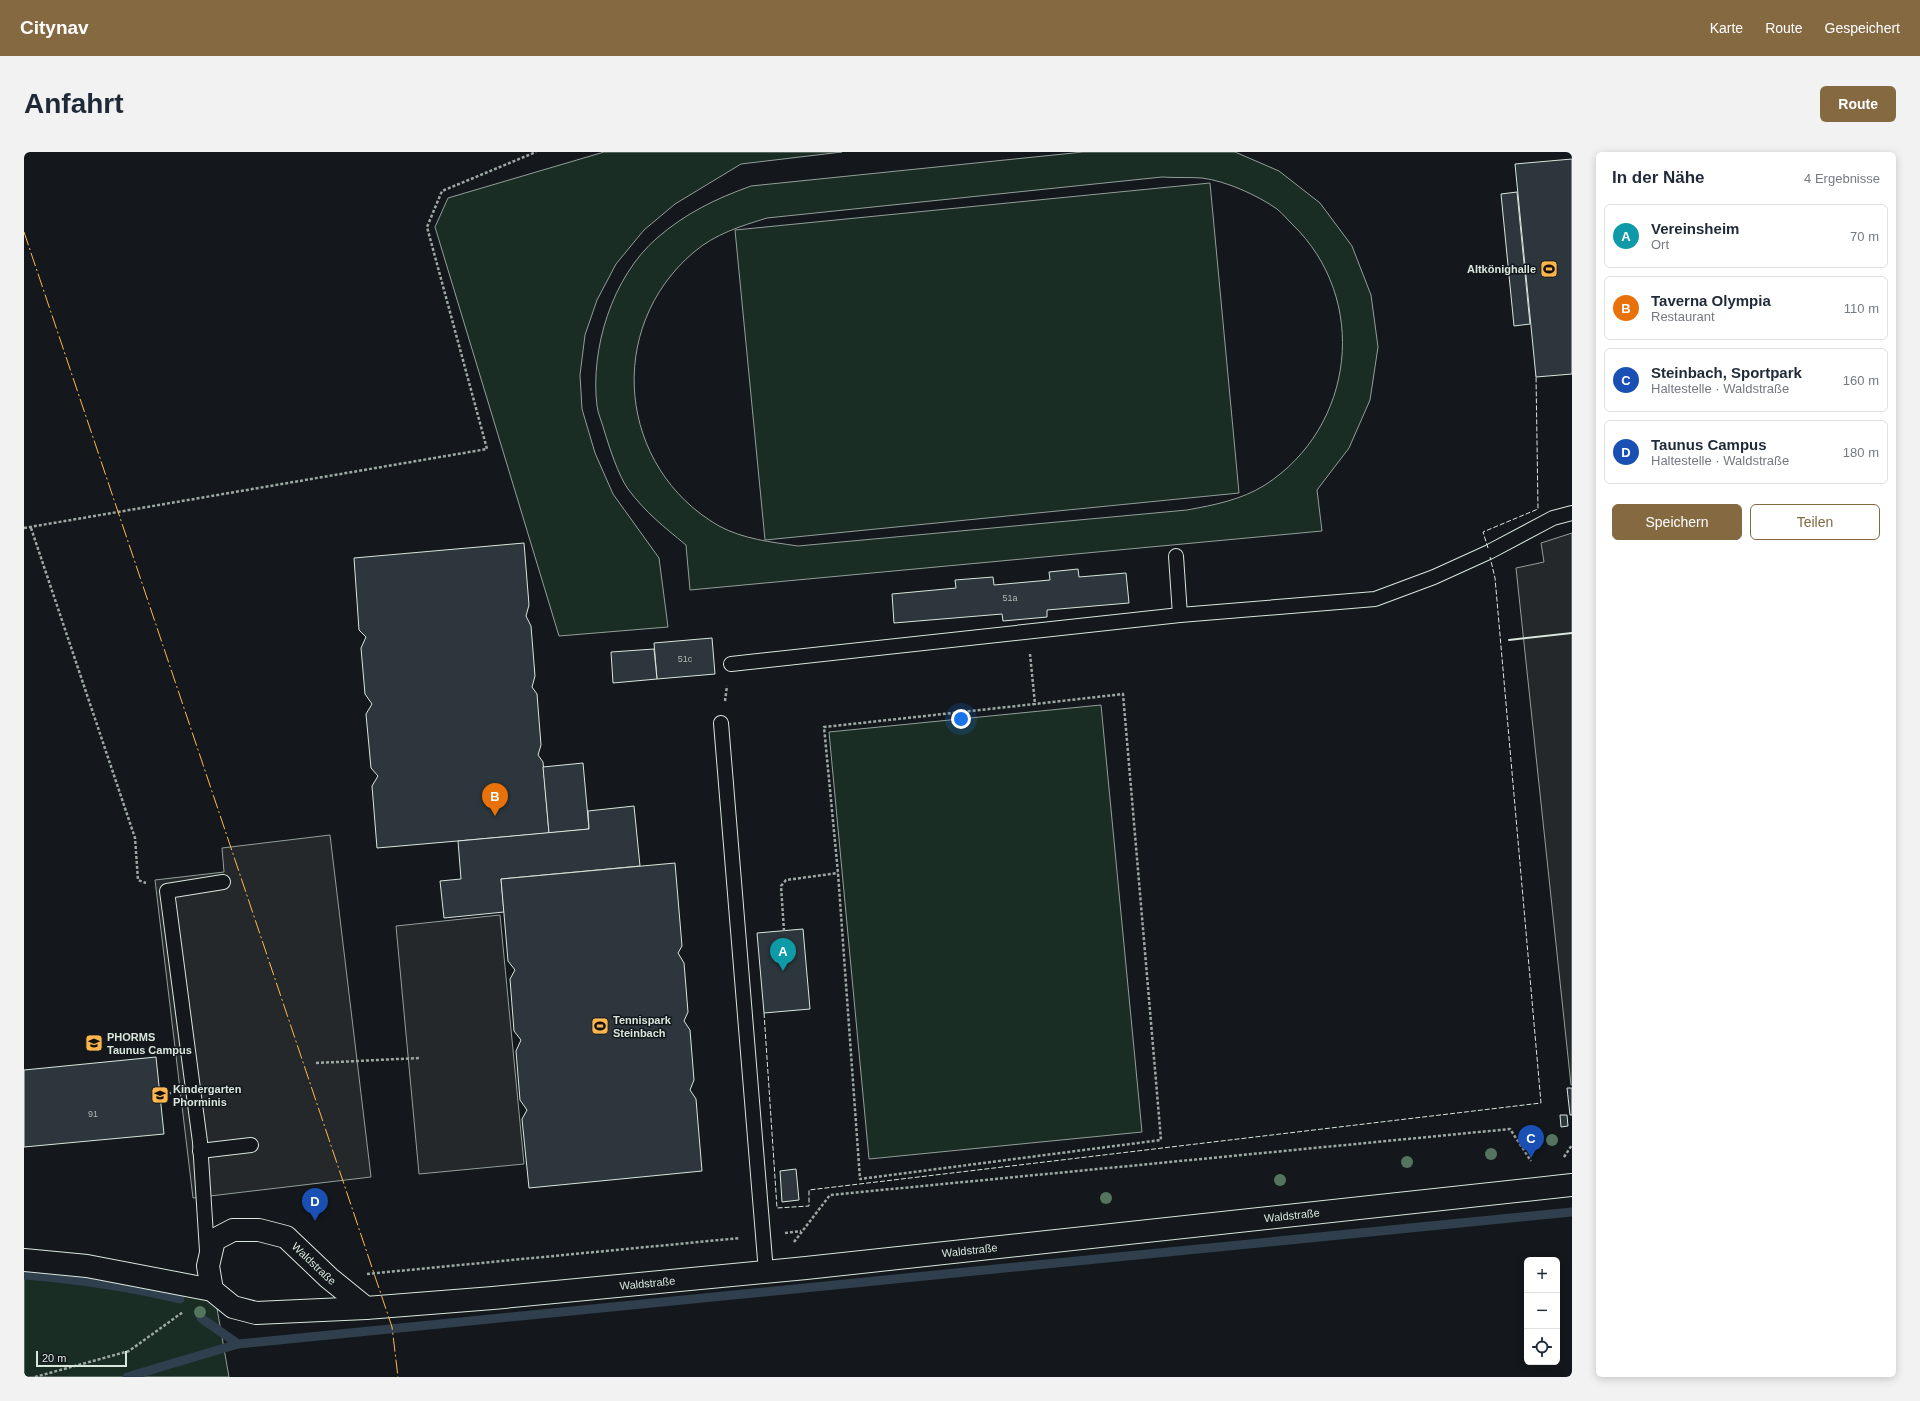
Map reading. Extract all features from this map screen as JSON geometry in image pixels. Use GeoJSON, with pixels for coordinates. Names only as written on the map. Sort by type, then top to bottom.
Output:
{"type":"FeatureCollection","features":[{"type":"Feature","properties":{"kind":"street","name":"Waldstraße"},"geometry":{"type":"LineString","coordinates":[[24,1260],[87,1266],[212,1290],[233,1307],[256,1313],[366,1308],[493,1298],[768,1272],[1572,1185]]}},
{"type":"Feature","properties":{"kind":"street","name":"Waldstraße"},"geometry":{"type":"LineString","coordinates":[[212,1290],[208,1266],[214,1240],[233,1230],[259,1230],[286,1237],[329,1278],[366,1308]]}},
{"type":"Feature","properties":{"kind":"lane"},"geometry":{"type":"LineString","coordinates":[[731,664],[1180,615],[1375,599],[1434,577],[1489,552],[1553,518],[1572,513]]}},
{"type":"Feature","properties":{"kind":"lane"},"geometry":{"type":"LineString","coordinates":[[1176,556],[1180,615]]}},
{"type":"Feature","properties":{"kind":"lane"},"geometry":{"type":"LineString","coordinates":[[721,723],[763,1235],[768,1272]]}},
{"type":"Feature","properties":{"kind":"lane"},"geometry":{"type":"LineString","coordinates":[[208,1266],[200,1151],[167,891],[223,882]]}},
{"type":"Feature","properties":{"kind":"lane"},"geometry":{"type":"LineString","coordinates":[[200,1151],[251,1145]]}},
{"type":"Feature","properties":{"kind":"path"},"geometry":{"type":"LineString","coordinates":[[24,528],[487,449],[426,227],[442,191],[536,152]]}},
{"type":"Feature","properties":{"kind":"path"},"geometry":{"type":"LineString","coordinates":[[31,528],[135,838],[138,880],[167,891]]}},
{"type":"Feature","properties":{"kind":"path"},"geometry":{"type":"LineString","coordinates":[[1027,632],[1035,704]]}},
{"type":"Feature","properties":{"kind":"path"},"geometry":{"type":"LineString","coordinates":[[721,723],[731,664]]}},
{"type":"Feature","properties":{"kind":"path"},"geometry":{"type":"LineString","coordinates":[[1123,694],[1161,1140],[860,1178],[838,873],[824,727],[1035,704],[1123,694]]}},
{"type":"Feature","properties":{"kind":"path"},"geometry":{"type":"LineString","coordinates":[[784,931],[781,886],[786,880],[838,873]]}},
{"type":"Feature","properties":{"kind":"path"},"geometry":{"type":"LineString","coordinates":[[316,1063],[419,1058]]}},
{"type":"Feature","properties":{"kind":"path"},"geometry":{"type":"LineString","coordinates":[[768,1272],[830,1195],[1510,1129],[1530,1161],[1537,1160]]}},
{"type":"Feature","properties":{"kind":"path"},"geometry":{"type":"LineString","coordinates":[[1558,1158],[1565,1157],[1572,1145]]}},
{"type":"Feature","properties":{"kind":"path"},"geometry":{"type":"LineString","coordinates":[[329,1278],[802,1231]]}},
{"type":"Feature","properties":{"kind":"path"},"geometry":{"type":"LineString","coordinates":[[35,1377],[129,1351],[212,1290]]}},
{"type":"Feature","properties":{"kind":"green space"},"geometry":{"type":"Polygon","coordinates":[[[604,152],[842,152],[741,164],[675,204],[644,230],[616,264],[597,300],[585,335],[580,375],[582,409],[595,453],[613,494],[659,558],[668,627],[559,636],[435,227],[448,198],[604,152]]]}},
{"type":"Feature","properties":{"kind":"green space"},"geometry":{"type":"Polygon","coordinates":[[[1083,152],[1235,152],[1279,171],[1320,203],[1352,246],[1371,295],[1378,347],[1370,400],[1349,448],[1317,490],[1322,531],[690,590],[686,545],[641,505],[624,483],[617,468],[608,444],[598,409],[596,384],[597,361],[601,338],[616,293],[641,254],[668,229],[690,214],[725,196],[751,186],[1083,152]],[[1162,177],[767,218],[719,235],[694,252],[665,283],[646,319],[636,357],[635,396],[643,434],[660,469],[685,501],[719,526],[747,537],[798,546],[1187,510],[1237,498],[1265,485],[1295,460],[1318,430],[1334,397],[1342,361],[1341,324],[1333,288],[1317,254],[1292,224],[1277,209],[1251,194],[1221,182],[1202,178],[1162,177]]]}},
{"type":"Feature","properties":{"kind":"green space"},"geometry":{"type":"Polygon","coordinates":[[[1210,183],[1239,493],[765,540],[735,230],[1210,183]]]}},
{"type":"Feature","properties":{"kind":"green space"},"geometry":{"type":"Polygon","coordinates":[[[1101,705],[1142,1132],[869,1159],[829,732],[1101,705]]]}},
{"type":"Feature","properties":{"kind":"green space"},"geometry":{"type":"Polygon","coordinates":[[[24,1269],[49,1269],[215,1297],[229,1377],[24,1377],[24,1269]]]}},
{"type":"Feature","properties":{"kind":"shaded area"},"geometry":{"type":"Polygon","coordinates":[[[1572,533],[1571,1085],[1516,568],[1544,562],[1541,543],[1572,533]]]}},
{"type":"Feature","properties":{"kind":"shaded area"},"geometry":{"type":"Polygon","coordinates":[[[330,835],[371,1177],[193,1198],[155,880],[224,872],[222,848],[330,835]]]}},
{"type":"Feature","properties":{"kind":"shaded area"},"geometry":{"type":"Polygon","coordinates":[[[500,915],[524,1164],[419,1174],[396,926],[500,915]]]}},
{"type":"Feature","properties":{"kind":"building","name":"Altkönighalle"},"geometry":{"type":"Polygon","coordinates":[[[1572,159],[1572,374],[1536,377],[1515,164],[1572,159]]]}},
{"type":"Feature","properties":{"kind":"building"},"geometry":{"type":"Polygon","coordinates":[[[1517,192],[1530,324],[1514,326],[1501,194],[1517,192]]]}},
{"type":"Feature","properties":{"kind":"building"},"geometry":{"type":"Polygon","coordinates":[[[524,543],[529,605],[526,616],[531,626],[535,676],[532,687],[537,694],[541,745],[538,755],[543,762],[549,833],[377,848],[372,786],[378,776],[371,768],[366,714],[372,704],[365,694],[361,648],[366,637],[359,630],[354,558],[524,543]]]}},
{"type":"Feature","properties":{"kind":"building"},"geometry":{"type":"Polygon","coordinates":[[[1078,569],[1079,577],[1126,573],[1129,603],[1047,610],[1047,617],[1003,621],[1002,614],[894,623],[892,594],[956,588],[955,580],[993,577],[994,585],[1050,580],[1049,572],[1078,569]]]}},
{"type":"Feature","properties":{"kind":"building"},"geometry":{"type":"Polygon","coordinates":[[[712,638],[715,674],[657,679],[654,643],[712,638]]]}},
{"type":"Feature","properties":{"kind":"building"},"geometry":{"type":"Polygon","coordinates":[[[654,649],[657,679],[613,683],[611,652],[654,649]]]}},
{"type":"Feature","properties":{"kind":"building"},"geometry":{"type":"Polygon","coordinates":[[[583,763],[589,829],[549,833],[543,767],[583,763]]]}},
{"type":"Feature","properties":{"kind":"building"},"geometry":{"type":"Polygon","coordinates":[[[634,806],[640,866],[501,879],[504,912],[444,918],[440,881],[461,879],[458,841],[589,829],[588,811],[634,806]]]}},
{"type":"Feature","properties":{"kind":"building","name":"Tennispark Steinbach"},"geometry":{"type":"Polygon","coordinates":[[[675,863],[682,946],[678,953],[684,963],[688,1012],[684,1021],[690,1030],[694,1080],[690,1090],[696,1099],[702,1171],[529,1188],[522,1119],[527,1110],[520,1100],[516,1051],[521,1040],[514,1031],[510,979],[515,970],[508,961],[501,879],[675,863]]]}},
{"type":"Feature","properties":{"kind":"building"},"geometry":{"type":"Polygon","coordinates":[[[803,929],[810,1009],[764,1013],[757,933],[803,929]]]}},
{"type":"Feature","properties":{"kind":"building"},"geometry":{"type":"Polygon","coordinates":[[[156,1057],[164,1134],[24,1147],[24,1070],[156,1057]]]}},
{"type":"Feature","properties":{"kind":"building"},"geometry":{"type":"Polygon","coordinates":[[[1567,1088],[1572,1088],[1572,1115],[1570,1115],[1567,1088]]]}},
{"type":"Feature","properties":{"kind":"building"},"geometry":{"type":"Polygon","coordinates":[[[1560,1115],[1567,1115],[1568,1126],[1561,1127],[1560,1115]]]}},
{"type":"Feature","properties":{"kind":"building"},"geometry":{"type":"Polygon","coordinates":[[[796,1169],[799,1200],[782,1202],[780,1171],[796,1169]]]}},
{"type":"Feature","properties":{"kind":"waterway"},"geometry":{"type":"LineString","coordinates":[[127,1377],[238,1344],[1572,1212]]}},
{"type":"Feature","properties":{"kind":"waterway"},"geometry":{"type":"LineString","coordinates":[[24,1275],[102,1284],[180,1299]]}},
{"type":"Feature","properties":{"kind":"waterway"},"geometry":{"type":"LineString","coordinates":[[201,1318],[238,1344]]}},
{"type":"Feature","properties":{"kind":"fence"},"geometry":{"type":"LineString","coordinates":[[1488,548],[1483,532],[1538,509],[1536,375]]}},
{"type":"Feature","properties":{"kind":"fence"},"geometry":{"type":"LineString","coordinates":[[764,1013],[777,1208],[809,1206],[809,1190],[1541,1103],[1495,578],[1490,557]]}},
{"type":"Feature","properties":{"kind":"wall"},"geometry":{"type":"LineString","coordinates":[[1509,640],[1572,633]]}},
{"type":"Feature","properties":{"kind":"power"},"geometry":{"type":"LineString","coordinates":[[24,232],[392,1327],[398,1377]]}},
{"type":"Feature","properties":{"kind":"place","name":"Altkönighalle"},"geometry":{"type":"Point","coordinates":[1549,269]}},
{"type":"Feature","properties":{"kind":"place","name":"Taverna Olympia"},"geometry":{"type":"Point","coordinates":[495,816]}},
{"type":"Feature","properties":{"kind":"place","name":"Vereinsheim"},"geometry":{"type":"Point","coordinates":[783,971]}},
{"type":"Feature","properties":{"kind":"place","name":"Tennispark Steinbach"},"geometry":{"type":"Point","coordinates":[600,1026]}},
{"type":"Feature","properties":{"kind":"place","name":"PHORMS Taunus Campus"},"geometry":{"type":"Point","coordinates":[94,1043]}},
{"type":"Feature","properties":{"kind":"place","name":"Kindergarten Phorminis"},"geometry":{"type":"Point","coordinates":[160,1095]}},
{"type":"Feature","properties":{"kind":"place","name":"Steinbach, Sportpark"},"geometry":{"type":"Point","coordinates":[1531,1158]}},
{"type":"Feature","properties":{"kind":"place","name":"Taunus Campus"},"geometry":{"type":"Point","coordinates":[315,1221]}}]}
